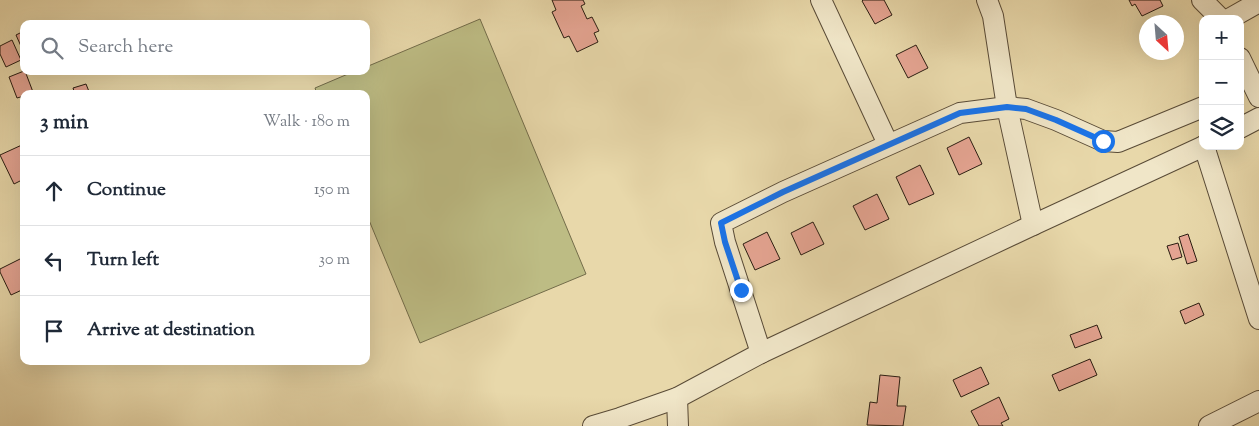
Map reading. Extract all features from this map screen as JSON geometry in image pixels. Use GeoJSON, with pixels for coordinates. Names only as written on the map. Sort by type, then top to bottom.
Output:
{"type":"FeatureCollection","features":[{"type":"Feature","properties":{"kind":"street"},"geometry":{"type":"LineString","coordinates":[[820,0],[888,144]]}},
{"type":"Feature","properties":{"kind":"street"},"geometry":{"type":"LineString","coordinates":[[987,0],[993,16],[1007,107],[1033,225]]}},
{"type":"Feature","properties":{"kind":"street"},"geometry":{"type":"LineString","coordinates":[[1202,0],[1217,15]]}},
{"type":"Feature","properties":{"kind":"street"},"geometry":{"type":"LineString","coordinates":[[1236,15],[1259,2]]}},
{"type":"Feature","properties":{"kind":"street"},"geometry":{"type":"LineString","coordinates":[[1241,60],[1252,85]]}},
{"type":"Feature","properties":{"kind":"street"},"geometry":{"type":"LineString","coordinates":[[761,353],[725,242],[721,223],[783,192],[960,113],[1007,107],[1026,109],[1103,141],[1118,142],[1199,109]]}},
{"type":"Feature","properties":{"kind":"street"},"geometry":{"type":"LineString","coordinates":[[1244,126],[1259,118]]}},
{"type":"Feature","properties":{"kind":"street"},"geometry":{"type":"LineString","coordinates":[[593,426],[677,398],[761,353],[1199,148]]}},
{"type":"Feature","properties":{"kind":"street"},"geometry":{"type":"LineString","coordinates":[[1205,150],[1259,319]]}},
{"type":"Feature","properties":{"kind":"street"},"geometry":{"type":"LineString","coordinates":[[677,398],[678,426]]}},
{"type":"Feature","properties":{"kind":"street"},"geometry":{"type":"LineString","coordinates":[[1209,426],[1259,401]]}},
{"type":"Feature","properties":{"kind":"shaded area"},"geometry":{"type":"Polygon","coordinates":[[[480,19],[586,274],[420,343],[370,223],[370,90],[316,90],[315,88],[346,75],[370,75],[370,65],[480,19]]]}},
{"type":"Feature","properties":{"kind":"building"},"geometry":{"type":"Polygon","coordinates":[[[552,0],[583,0],[585,4],[581,6],[587,19],[592,17],[599,31],[594,33],[598,42],[577,52],[569,36],[564,38],[552,12],[556,10],[552,0]]]}},
{"type":"Feature","properties":{"kind":"building"},"geometry":{"type":"Polygon","coordinates":[[[863,0],[884,0],[892,15],[875,24],[863,0]]]}},
{"type":"Feature","properties":{"kind":"building"},"geometry":{"type":"Polygon","coordinates":[[[1129,0],[1160,0],[1163,6],[1141,15],[1135,4],[1132,6],[1129,0]]]}},
{"type":"Feature","properties":{"kind":"building"},"geometry":{"type":"Polygon","coordinates":[[[20,33],[20,44],[16,35],[20,33]]]}},
{"type":"Feature","properties":{"kind":"building"},"geometry":{"type":"Polygon","coordinates":[[[12,40],[20,60],[6,67],[0,54],[0,46],[12,40]]]}},
{"type":"Feature","properties":{"kind":"building"},"geometry":{"type":"Polygon","coordinates":[[[916,45],[928,68],[908,78],[896,55],[916,45]]]}},
{"type":"Feature","properties":{"kind":"building"},"geometry":{"type":"Polygon","coordinates":[[[20,73],[20,75],[27,75],[32,90],[20,90],[20,97],[17,98],[9,77],[20,73]]]}},
{"type":"Feature","properties":{"kind":"building"},"geometry":{"type":"Polygon","coordinates":[[[86,84],[88,90],[74,90],[73,88],[86,84]]]}},
{"type":"Feature","properties":{"kind":"building"},"geometry":{"type":"Polygon","coordinates":[[[969,137],[982,164],[959,175],[947,148],[969,137]]]}},
{"type":"Feature","properties":{"kind":"building"},"geometry":{"type":"Polygon","coordinates":[[[20,146],[20,181],[14,184],[0,155],[20,146]]]}},
{"type":"Feature","properties":{"kind":"building"},"geometry":{"type":"Polygon","coordinates":[[[920,165],[934,194],[909,205],[896,177],[920,165]]]}},
{"type":"Feature","properties":{"kind":"building"},"geometry":{"type":"Polygon","coordinates":[[[877,194],[889,219],[865,230],[853,206],[877,194]]]}},
{"type":"Feature","properties":{"kind":"building"},"geometry":{"type":"Polygon","coordinates":[[[813,222],[824,244],[801,255],[791,233],[813,222]]]}},
{"type":"Feature","properties":{"kind":"building"},"geometry":{"type":"Polygon","coordinates":[[[767,232],[780,259],[755,270],[743,244],[767,232]]]}},
{"type":"Feature","properties":{"kind":"building"},"geometry":{"type":"Polygon","coordinates":[[[1188,234],[1197,261],[1187,264],[1179,237],[1188,234]]]}},
{"type":"Feature","properties":{"kind":"building"},"geometry":{"type":"Polygon","coordinates":[[[1178,243],[1182,257],[1172,260],[1167,246],[1178,243]]]}},
{"type":"Feature","properties":{"kind":"building"},"geometry":{"type":"Polygon","coordinates":[[[20,259],[20,291],[11,295],[0,269],[20,259]]]}},
{"type":"Feature","properties":{"kind":"building"},"geometry":{"type":"Polygon","coordinates":[[[1199,303],[1204,315],[1185,324],[1180,311],[1199,303]]]}},
{"type":"Feature","properties":{"kind":"building"},"geometry":{"type":"Polygon","coordinates":[[[1097,325],[1102,338],[1075,348],[1070,335],[1097,325]]]}},
{"type":"Feature","properties":{"kind":"building"},"geometry":{"type":"Polygon","coordinates":[[[1090,359],[1097,375],[1059,391],[1052,375],[1090,359]]]}},
{"type":"Feature","properties":{"kind":"building"},"geometry":{"type":"Polygon","coordinates":[[[981,367],[989,384],[961,397],[953,380],[981,367]]]}},
{"type":"Feature","properties":{"kind":"building"},"geometry":{"type":"Polygon","coordinates":[[[880,375],[900,377],[897,406],[906,406],[903,426],[867,425],[870,402],[877,403],[880,375]]]}},
{"type":"Feature","properties":{"kind":"building"},"geometry":{"type":"Polygon","coordinates":[[[999,397],[1009,419],[1001,423],[1003,426],[979,426],[971,411],[999,397]]]}},
{"type":"Feature","properties":{"kind":"route"},"geometry":{"type":"LineString","coordinates":[[741,290],[725,242],[721,223],[783,192],[960,113],[1007,107],[1026,109],[1103,141]]}}]}
